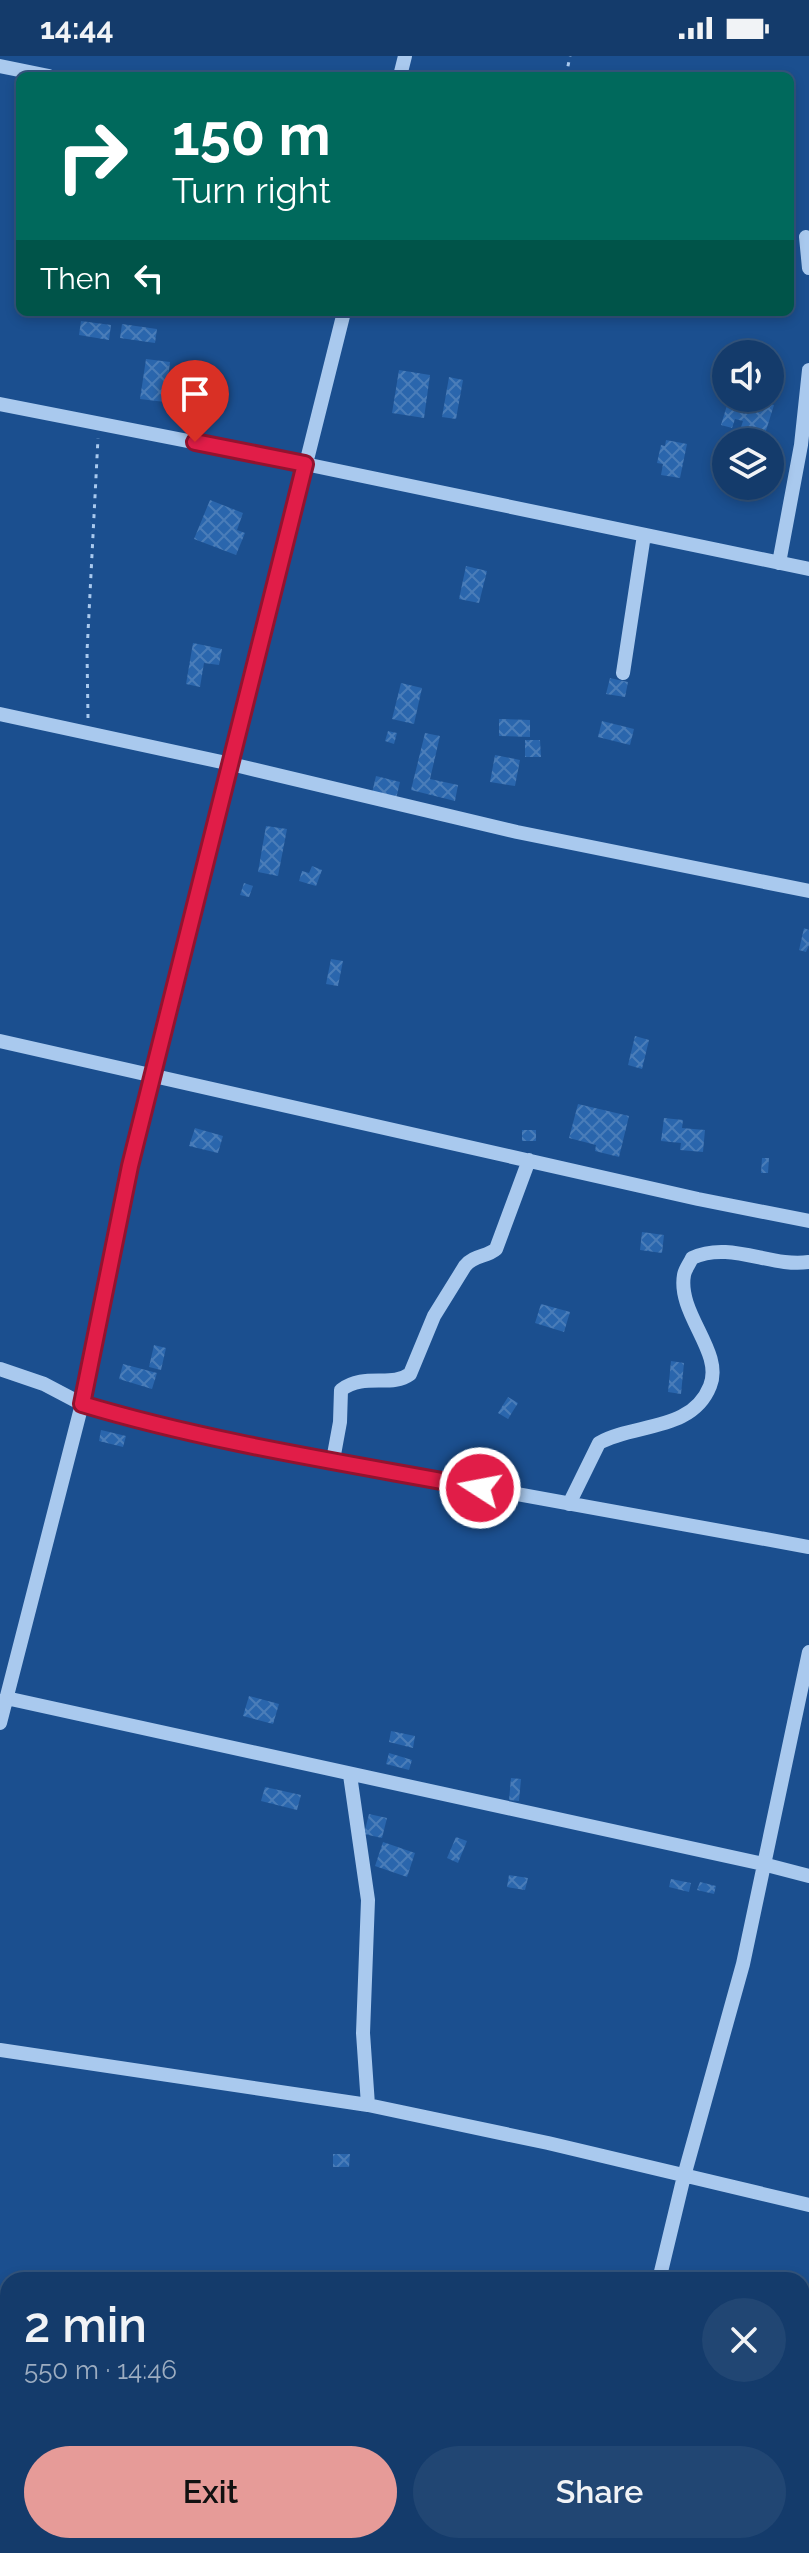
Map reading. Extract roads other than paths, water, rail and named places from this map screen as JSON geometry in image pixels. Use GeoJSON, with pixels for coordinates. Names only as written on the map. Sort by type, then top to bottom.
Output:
{"type":"FeatureCollection","features":[{"type":"Feature","properties":{"kind":"street"},"geometry":{"type":"LineString","coordinates":[[0,66],[29,72]]}},
{"type":"Feature","properties":{"kind":"street"},"geometry":{"type":"LineString","coordinates":[[808,238],[809,268]]}},
{"type":"Feature","properties":{"kind":"street"},"geometry":{"type":"LineString","coordinates":[[0,1723],[82,1404],[130,1166],[343,316]]}},
{"type":"Feature","properties":{"kind":"street"},"geometry":{"type":"LineString","coordinates":[[779,563],[801,445],[809,370]]}},
{"type":"Feature","properties":{"kind":"street"},"geometry":{"type":"LineString","coordinates":[[0,404],[809,569]]}},
{"type":"Feature","properties":{"kind":"street"},"geometry":{"type":"LineString","coordinates":[[623,673],[644,535]]}},
{"type":"Feature","properties":{"kind":"street"},"geometry":{"type":"LineString","coordinates":[[0,714],[231,764],[517,832],[809,891]]}},
{"type":"Feature","properties":{"kind":"street"},"geometry":{"type":"LineString","coordinates":[[0,1041],[809,1221]]}},
{"type":"Feature","properties":{"kind":"street"},"geometry":{"type":"LineString","coordinates":[[333,1460],[340,1422],[341,1390],[360,1380],[401,1379],[410,1374],[434,1316],[465,1266],[471,1259],[496,1249],[529,1160]]}},
{"type":"Feature","properties":{"kind":"street"},"geometry":{"type":"LineString","coordinates":[[569,1504],[599,1443],[671,1422],[688,1412],[709,1389],[714,1371],[711,1358],[690,1314],[686,1294],[684,1275],[692,1258],[725,1252],[790,1263],[809,1262]]}},
{"type":"Feature","properties":{"kind":"street"},"geometry":{"type":"LineString","coordinates":[[0,1369],[44,1384],[82,1404],[151,1425],[809,1547]]}},
{"type":"Feature","properties":{"kind":"street"},"geometry":{"type":"LineString","coordinates":[[661,2272],[684,2176],[743,1964],[809,1652]]}},
{"type":"Feature","properties":{"kind":"street"},"geometry":{"type":"LineString","coordinates":[[6,1698],[809,1876]]}},
{"type":"Feature","properties":{"kind":"street"},"geometry":{"type":"LineString","coordinates":[[350,1775],[368,1900],[363,2033],[368,2105]]}},
{"type":"Feature","properties":{"kind":"street"},"geometry":{"type":"LineString","coordinates":[[0,2050],[368,2105],[548,2143],[809,2205]]}}]}
